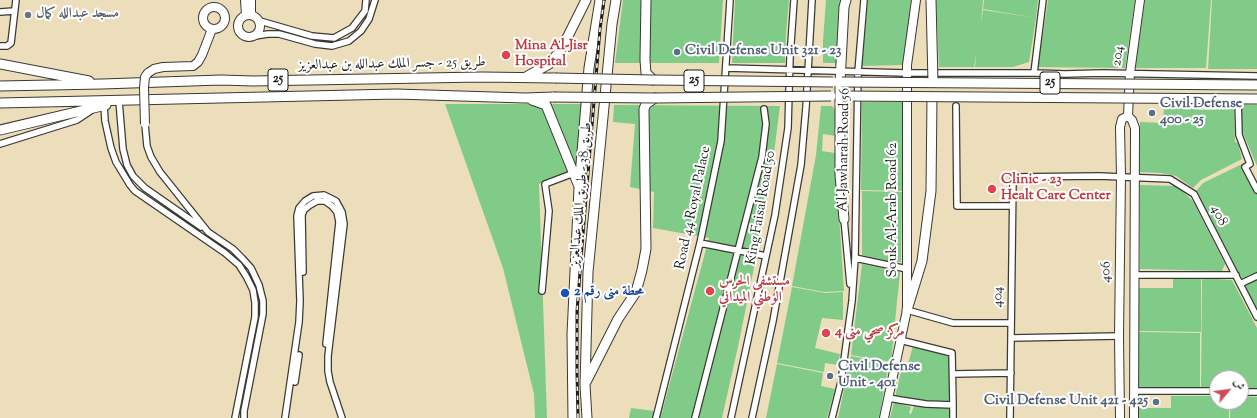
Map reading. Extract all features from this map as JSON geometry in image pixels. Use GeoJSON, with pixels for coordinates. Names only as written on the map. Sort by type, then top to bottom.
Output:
{"type":"FeatureCollection","features":[{"type":"Feature","properties":{"kind":"main road"},"geometry":{"type":"LineString","coordinates":[[524,78],[549,64],[561,50],[586,0]]}},
{"type":"Feature","properties":{"kind":"main road","name":"طريق 38 - طريق الملك عبدالعزيز"},"geometry":{"type":"LineString","coordinates":[[573,418],[572,334],[579,188],[589,68],[600,0]]}},
{"type":"Feature","properties":{"kind":"main road","name":"طريق 38 - طريق الملك عبدالعزيز"},"geometry":{"type":"LineString","coordinates":[[587,418],[585,386],[588,272],[611,32],[616,0]]}},
{"type":"Feature","properties":{"kind":"main road"},"geometry":{"type":"LineString","coordinates":[[646,0],[644,60],[646,73],[653,80]]}},
{"type":"Feature","properties":{"kind":"main road"},"geometry":{"type":"LineString","coordinates":[[844,219],[840,176],[838,82],[844,7],[846,0]]}},
{"type":"Feature","properties":{"kind":"main road"},"geometry":{"type":"LineString","coordinates":[[931,0],[933,82]]}},
{"type":"Feature","properties":{"kind":"main road"},"geometry":{"type":"LineString","coordinates":[[0,64],[102,84]]}},
{"type":"Feature","properties":{"kind":"main road","name":"طريق 25 - جسر الملك عبدالله بن عبدالعزيز"},"geometry":{"type":"LineString","coordinates":[[0,86],[221,80],[524,78],[838,82],[1257,84]]}},
{"type":"Feature","properties":{"kind":"main road","name":"طريق 25 - جسر الملك عبدالله بن عبدالعزيز"},"geometry":{"type":"LineString","coordinates":[[0,103],[396,94],[524,98]]}},
{"type":"Feature","properties":{"kind":"main road","name":"25"},"geometry":{"type":"LineString","coordinates":[[524,98],[838,96],[1257,100]]}},
{"type":"Feature","properties":{"kind":"main road"},"geometry":{"type":"LineString","coordinates":[[907,310],[922,261],[931,191],[932,97]]}},
{"type":"Feature","properties":{"kind":"main road"},"geometry":{"type":"LineString","coordinates":[[524,98],[546,105],[579,188]]}},
{"type":"Feature","properties":{"kind":"main road"},"geometry":{"type":"LineString","coordinates":[[585,386],[618,319],[636,292],[642,270],[646,249],[644,109],[646,104],[655,98]]}},
{"type":"Feature","properties":{"kind":"main road"},"geometry":{"type":"LineString","coordinates":[[0,130],[119,101]]}},
{"type":"Feature","properties":{"kind":"street"},"geometry":{"type":"LineString","coordinates":[[0,46],[7,46],[11,43],[16,0]]}},
{"type":"Feature","properties":{"kind":"street"},"geometry":{"type":"LineString","coordinates":[[245,0],[249,15]]}},
{"type":"Feature","properties":{"kind":"street"},"geometry":{"type":"LineString","coordinates":[[249,15],[251,0]]}},
{"type":"Feature","properties":{"kind":"street"},"geometry":{"type":"LineString","coordinates":[[366,0],[365,11],[352,28],[334,38],[312,36],[260,22],[255,16],[249,15],[243,17],[239,22],[238,29],[242,35],[249,37],[273,33],[315,44],[332,46],[349,41],[361,31],[369,19],[375,0]]}},
{"type":"Feature","properties":{"kind":"street","name":"Road 44 Royal Palace"},"geometry":{"type":"LineString","coordinates":[[656,418],[700,243],[721,141],[730,0]]}},
{"type":"Feature","properties":{"kind":"street","name":"King Faisal Road 50"},"geometry":{"type":"LineString","coordinates":[[731,418],[775,215],[788,128],[790,57],[794,0]]}},
{"type":"Feature","properties":{"kind":"street"},"geometry":{"type":"LineString","coordinates":[[752,418],[773,321],[801,166],[812,0]]}},
{"type":"Feature","properties":{"kind":"street","name":"Al-Jawharah Road 56"},"geometry":{"type":"LineString","coordinates":[[832,418],[841,382],[852,301],[855,258],[858,72],[864,0]]}},
{"type":"Feature","properties":{"kind":"street","name":"Souk Al-Arab Road 62"},"geometry":{"type":"LineString","coordinates":[[884,418],[907,310],[906,73],[916,0]]}},
{"type":"Feature","properties":{"kind":"street"},"geometry":{"type":"LineString","coordinates":[[1034,73],[1043,0]]}},
{"type":"Feature","properties":{"kind":"street","name":"204"},"geometry":{"type":"LineString","coordinates":[[1128,116],[1130,74],[1140,0]]}},
{"type":"Feature","properties":{"kind":"street"},"geometry":{"type":"LineString","coordinates":[[209,8],[218,8],[222,10],[225,15],[225,20],[224,24],[220,27],[212,29],[204,24],[203,14],[209,8]]}},
{"type":"Feature","properties":{"kind":"street"},"geometry":{"type":"LineString","coordinates":[[0,12],[14,11]]}},
{"type":"Feature","properties":{"kind":"street"},"geometry":{"type":"LineString","coordinates":[[225,20],[239,22]]}},
{"type":"Feature","properties":{"kind":"street"},"geometry":{"type":"LineString","coordinates":[[255,36],[258,34],[260,22]]}},
{"type":"Feature","properties":{"kind":"street"},"geometry":{"type":"LineString","coordinates":[[208,232],[160,172],[151,157],[147,146],[144,88],[145,77],[148,73],[154,70],[163,67],[193,66],[198,62],[212,29]]}},
{"type":"Feature","properties":{"kind":"street"},"geometry":{"type":"LineString","coordinates":[[726,68],[906,73],[1102,73],[1257,76]]}},
{"type":"Feature","properties":{"kind":"street"},"geometry":{"type":"LineString","coordinates":[[1238,98],[1240,135],[1250,164],[1245,167],[1257,190]]}},
{"type":"Feature","properties":{"kind":"street"},"geometry":{"type":"LineString","coordinates":[[119,101],[123,149],[127,165],[133,176],[145,188],[233,249],[251,268],[259,285],[263,302],[261,332],[244,411],[244,418]]}},
{"type":"Feature","properties":{"kind":"street"},"geometry":{"type":"LineString","coordinates":[[0,144],[77,120],[100,106],[106,121],[111,148],[116,162],[135,191],[225,253],[239,265],[253,290],[255,317],[235,418]]}},
{"type":"Feature","properties":{"kind":"street"},"geometry":{"type":"LineString","coordinates":[[956,106],[957,206],[1012,206]]}},
{"type":"Feature","properties":{"kind":"street"},"geometry":{"type":"LineString","coordinates":[[695,418],[762,157],[766,124],[764,109]]}},
{"type":"Feature","properties":{"kind":"street","name":"406"},"geometry":{"type":"LineString","coordinates":[[1120,418],[1120,127],[1122,119],[1128,116],[1132,120],[1135,128],[1134,418]]}},
{"type":"Feature","properties":{"kind":"street"},"geometry":{"type":"LineString","coordinates":[[542,291],[549,211],[545,184],[574,173]]}},
{"type":"Feature","properties":{"kind":"street","name":"408"},"geometry":{"type":"LineString","coordinates":[[1013,177],[1121,176],[1170,179],[1194,194],[1257,317]]}},
{"type":"Feature","properties":{"kind":"street","name":"404"},"geometry":{"type":"LineString","coordinates":[[1010,418],[1013,177]]}},
{"type":"Feature","properties":{"kind":"street"},"geometry":{"type":"LineString","coordinates":[[285,418],[299,322],[300,301],[297,216],[305,201],[313,196],[324,195],[336,201],[342,212],[344,224],[328,356],[330,382],[342,418]]}},
{"type":"Feature","properties":{"kind":"street"},"geometry":{"type":"LineString","coordinates":[[289,418],[303,320],[302,215],[304,210],[317,201],[325,202],[332,206],[337,212],[339,222],[324,365],[327,385],[339,418]]}},
{"type":"Feature","properties":{"kind":"street","name":"Al-Jawharah Road 56"},"geometry":{"type":"LineString","coordinates":[[844,219],[852,301]]}},
{"type":"Feature","properties":{"kind":"street"},"geometry":{"type":"LineString","coordinates":[[700,243],[738,252],[766,256]]}},
{"type":"Feature","properties":{"kind":"street"},"geometry":{"type":"LineString","coordinates":[[855,258],[907,269]]}},
{"type":"Feature","properties":{"kind":"street"},"geometry":{"type":"LineString","coordinates":[[1135,275],[1236,275]]}},
{"type":"Feature","properties":{"kind":"street"},"geometry":{"type":"LineString","coordinates":[[1240,284],[1257,276]]}},
{"type":"Feature","properties":{"kind":"street"},"geometry":{"type":"LineString","coordinates":[[907,310],[953,324],[1011,323]]}},
{"type":"Feature","properties":{"kind":"street"},"geometry":{"type":"LineString","coordinates":[[1011,338],[1119,336]]}},
{"type":"Feature","properties":{"kind":"street"},"geometry":{"type":"LineString","coordinates":[[900,340],[952,353],[953,418]]}},
{"type":"Feature","properties":{"kind":"street"},"geometry":{"type":"LineString","coordinates":[[953,374],[1011,373]]}},
{"type":"Feature","properties":{"kind":"street"},"geometry":{"type":"LineString","coordinates":[[1134,391],[1209,391]]}},
{"type":"Feature","properties":{"kind":"street"},"geometry":{"type":"LineString","coordinates":[[889,398],[926,404],[953,405]]}},
{"type":"Feature","properties":{"kind":"green space"},"geometry":{"type":"Polygon","coordinates":[[[623,0],[723,0],[719,63],[615,63],[623,0]]]}},
{"type":"Feature","properties":{"kind":"green space"},"geometry":{"type":"Polygon","coordinates":[[[735,0],[789,0],[785,63],[732,63],[735,0]]]}},
{"type":"Feature","properties":{"kind":"green space"},"geometry":{"type":"Polygon","coordinates":[[[826,0],[840,0],[836,63],[823,63],[826,0]]]}},
{"type":"Feature","properties":{"kind":"green space"},"geometry":{"type":"Polygon","coordinates":[[[868,0],[911,0],[903,65],[862,66],[868,0]]]}},
{"type":"Feature","properties":{"kind":"green space"},"geometry":{"type":"Polygon","coordinates":[[[936,0],[983,0],[981,23],[983,10],[1036,18],[1029,62],[1013,67],[975,67],[976,54],[974,67],[939,67],[936,0]]]}},
{"type":"Feature","properties":{"kind":"green space"},"geometry":{"type":"Polygon","coordinates":[[[984,0],[1038,0],[1036,18],[983,9],[984,0]]]}},
{"type":"Feature","properties":{"kind":"green space"},"geometry":{"type":"Polygon","coordinates":[[[1048,0],[1135,0],[1125,68],[1038,67],[1048,0]]]}},
{"type":"Feature","properties":{"kind":"green space"},"geometry":{"type":"Polygon","coordinates":[[[1145,0],[1211,0],[1206,68],[1135,68],[1145,0]]]}},
{"type":"Feature","properties":{"kind":"green space"},"geometry":{"type":"Polygon","coordinates":[[[1212,0],[1257,0],[1257,69],[1208,69],[1212,0]]]}},
{"type":"Feature","properties":{"kind":"green space"},"geometry":{"type":"Polygon","coordinates":[[[862,102],[903,102],[902,191],[861,190],[862,102]]]}},
{"type":"Feature","properties":{"kind":"green space"},"geometry":{"type":"Polygon","coordinates":[[[445,104],[583,104],[578,169],[539,184],[547,418],[535,418],[534,394],[503,268],[445,104]]]}},
{"type":"Feature","properties":{"kind":"green space"},"geometry":{"type":"Polygon","coordinates":[[[1242,104],[1257,105],[1257,166],[1242,131],[1242,104]]]}},
{"type":"Feature","properties":{"kind":"green space"},"geometry":{"type":"Polygon","coordinates":[[[614,105],[780,106],[769,193],[722,418],[629,418],[631,408],[662,412],[709,238],[653,228],[654,192],[630,187],[635,124],[613,122],[614,105]]]}},
{"type":"Feature","properties":{"kind":"green space"},"geometry":{"type":"Polygon","coordinates":[[[1164,105],[1199,105],[1199,110],[1234,109],[1235,142],[1238,143],[1242,159],[1201,180],[1193,188],[1176,176],[1161,173],[1139,172],[1140,122],[1163,123],[1164,105]]]}},
{"type":"Feature","properties":{"kind":"green space"},"geometry":{"type":"Polygon","coordinates":[[[821,106],[832,106],[835,110],[836,136],[823,134],[822,151],[835,153],[844,291],[824,292],[792,286],[816,155],[821,106]]]}},
{"type":"Feature","properties":{"kind":"green space"},"geometry":{"type":"Polygon","coordinates":[[[1242,164],[1257,193],[1257,274],[1243,281],[1196,191],[1203,183],[1242,164]]]}},
{"type":"Feature","properties":{"kind":"green space"},"geometry":{"type":"Polygon","coordinates":[[[1140,185],[1177,186],[1193,201],[1225,264],[1222,271],[1140,269],[1140,185]]]}},
{"type":"Feature","properties":{"kind":"green space"},"geometry":{"type":"Polygon","coordinates":[[[862,191],[902,192],[901,262],[891,262],[862,255],[862,191]]]}},
{"type":"Feature","properties":{"kind":"green space"},"geometry":{"type":"Polygon","coordinates":[[[862,264],[900,272],[891,362],[851,355],[862,264]]]}},
{"type":"Feature","properties":{"kind":"green space"},"geometry":{"type":"Polygon","coordinates":[[[1202,278],[1232,280],[1257,328],[1257,388],[1249,388],[1249,370],[1209,370],[1209,388],[1201,388],[1202,278]]]}},
{"type":"Feature","properties":{"kind":"green space"},"geometry":{"type":"Polygon","coordinates":[[[1257,278],[1257,309],[1244,285],[1257,278]]]}},
{"type":"Feature","properties":{"kind":"green space"},"geometry":{"type":"Polygon","coordinates":[[[1173,279],[1201,279],[1201,332],[1139,331],[1139,288],[1173,288],[1173,279]]]}},
{"type":"Feature","properties":{"kind":"green space"},"geometry":{"type":"Polygon","coordinates":[[[792,287],[825,293],[843,292],[843,320],[822,318],[815,348],[840,354],[838,365],[825,363],[824,372],[777,363],[792,287]]]}},
{"type":"Feature","properties":{"kind":"green space"},"geometry":{"type":"Polygon","coordinates":[[[1139,332],[1200,333],[1200,387],[1139,387],[1139,332]]]}},
{"type":"Feature","properties":{"kind":"green space"},"geometry":{"type":"Polygon","coordinates":[[[913,346],[952,357],[950,402],[915,401],[895,397],[903,363],[908,364],[913,346]]]}},
{"type":"Feature","properties":{"kind":"green space"},"geometry":{"type":"Polygon","coordinates":[[[851,356],[889,363],[879,418],[838,418],[851,356]]]}},
{"type":"Feature","properties":{"kind":"green space"},"geometry":{"type":"Polygon","coordinates":[[[777,364],[823,373],[821,386],[835,389],[827,418],[766,418],[777,364]]]}},
{"type":"Feature","properties":{"kind":"green space"},"geometry":{"type":"Polygon","coordinates":[[[1171,396],[1209,396],[1209,410],[1229,410],[1229,418],[1138,418],[1138,408],[1171,408],[1171,396]]]}},
{"type":"Feature","properties":{"kind":"green space"},"geometry":{"type":"Polygon","coordinates":[[[1249,396],[1257,397],[1257,418],[1230,418],[1230,410],[1249,410],[1249,396]]]}},
{"type":"Feature","properties":{"kind":"green space"},"geometry":{"type":"Polygon","coordinates":[[[894,402],[911,407],[909,413],[911,414],[914,406],[950,407],[950,418],[890,418],[894,402]]]}},
{"type":"Feature","properties":{"kind":"railway"},"geometry":{"type":"LineString","coordinates":[[578,418],[577,311],[600,29],[604,0]]}},
{"type":"Feature","properties":{"kind":"place","name":"مسجد عبدالله كمال"},"geometry":{"type":"Point","coordinates":[28,15]}},
{"type":"Feature","properties":{"kind":"place","name":"Civil Defense Unit 321 - 23"},"geometry":{"type":"Point","coordinates":[677,52]}},
{"type":"Feature","properties":{"kind":"place","name":"Mina Al-Jisr Hospital"},"geometry":{"type":"Point","coordinates":[506,55]}},
{"type":"Feature","properties":{"kind":"place","name":"Civil Defense 400 - 25"},"geometry":{"type":"Point","coordinates":[1152,113]}},
{"type":"Feature","properties":{"kind":"place","name":"Clinic - 23 Healt Care Center"},"geometry":{"type":"Point","coordinates":[992,189]}},
{"type":"Feature","properties":{"kind":"place","name":"مستشفى الحرس الوطني الميداني"},"geometry":{"type":"Point","coordinates":[710,291]}},
{"type":"Feature","properties":{"kind":"place","name":"محطة منى رقم 2"},"geometry":{"type":"Point","coordinates":[565,293]}},
{"type":"Feature","properties":{"kind":"place","name":"مركز صحي منى 4"},"geometry":{"type":"Point","coordinates":[826,333]}},
{"type":"Feature","properties":{"kind":"place","name":"Civil Defense Unit - 401"},"geometry":{"type":"Point","coordinates":[830,376]}},
{"type":"Feature","properties":{"kind":"place","name":"Civil Defense Unit 421 - 425"},"geometry":{"type":"Point","coordinates":[1156,402]}}]}
